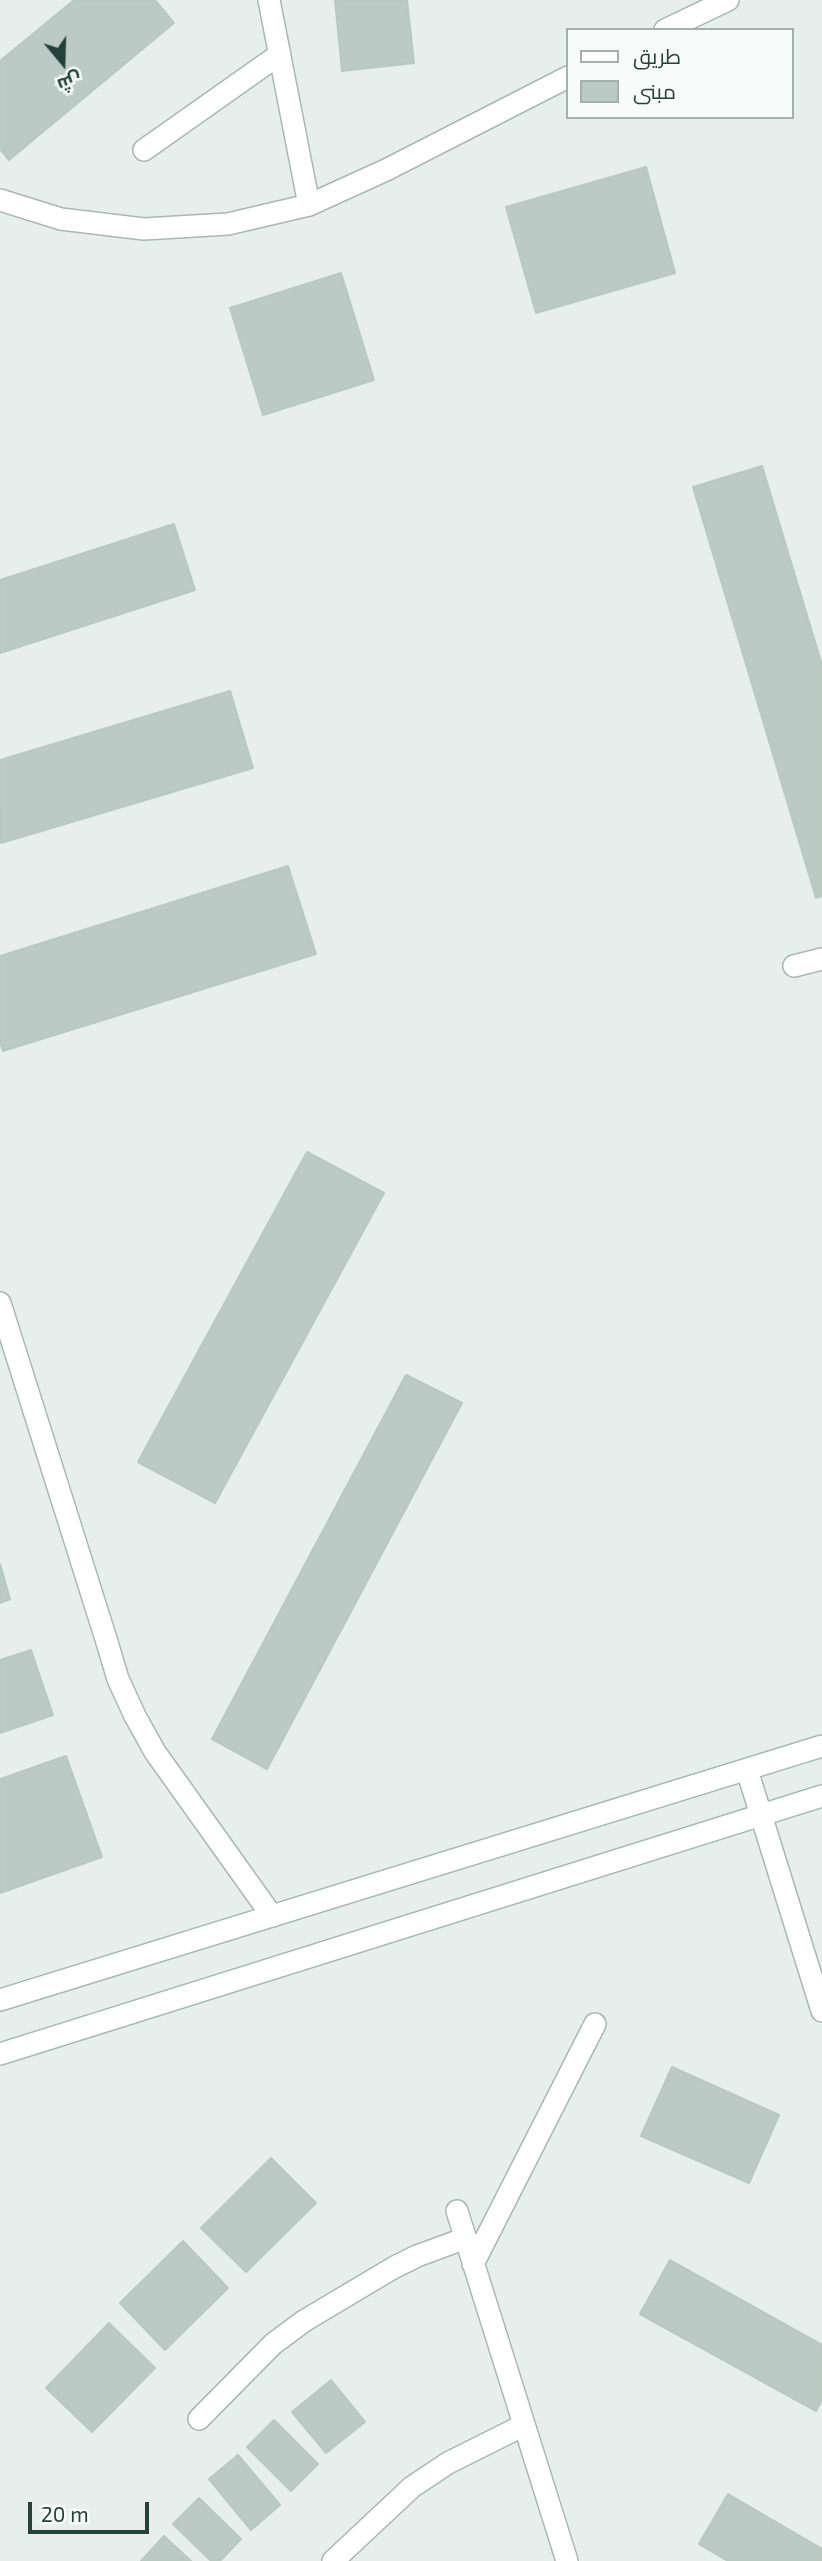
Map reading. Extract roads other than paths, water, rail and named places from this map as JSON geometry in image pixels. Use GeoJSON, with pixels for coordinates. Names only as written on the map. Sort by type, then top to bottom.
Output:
{"type":"FeatureCollection","features":[{"type":"Feature","properties":{"kind":"street"},"geometry":{"type":"LineString","coordinates":[[269,0],[309,205]]}},
{"type":"Feature","properties":{"kind":"street"},"geometry":{"type":"LineString","coordinates":[[669,28],[728,0]]}},
{"type":"Feature","properties":{"kind":"street"},"geometry":{"type":"LineString","coordinates":[[144,150],[280,54]]}},
{"type":"Feature","properties":{"kind":"street"},"geometry":{"type":"LineString","coordinates":[[0,200],[61,219],[144,229],[228,224],[309,205],[386,170],[566,78]]}},
{"type":"Feature","properties":{"kind":"street"},"geometry":{"type":"LineString","coordinates":[[794,966],[822,958]]}},
{"type":"Feature","properties":{"kind":"street"},"geometry":{"type":"LineString","coordinates":[[0,1303],[110,1653],[135,1716],[155,1752],[272,1916]]}},
{"type":"Feature","properties":{"kind":"street"},"geometry":{"type":"LineString","coordinates":[[0,2000],[822,1746]]}},
{"type":"Feature","properties":{"kind":"street"},"geometry":{"type":"LineString","coordinates":[[747,1770],[822,2011]]}},
{"type":"Feature","properties":{"kind":"street"},"geometry":{"type":"LineString","coordinates":[[0,2054],[822,1796]]}},
{"type":"Feature","properties":{"kind":"street"},"geometry":{"type":"LineString","coordinates":[[473,2264],[595,2024]]}},
{"type":"Feature","properties":{"kind":"street"},"geometry":{"type":"LineString","coordinates":[[457,2211],[567,2561]]}},
{"type":"Feature","properties":{"kind":"street"},"geometry":{"type":"LineString","coordinates":[[199,2419],[273,2344],[304,2321],[393,2268],[466,2238]]}},
{"type":"Feature","properties":{"kind":"street"},"geometry":{"type":"LineString","coordinates":[[333,2561],[412,2487],[467,2453],[524,2425]]}}]}
